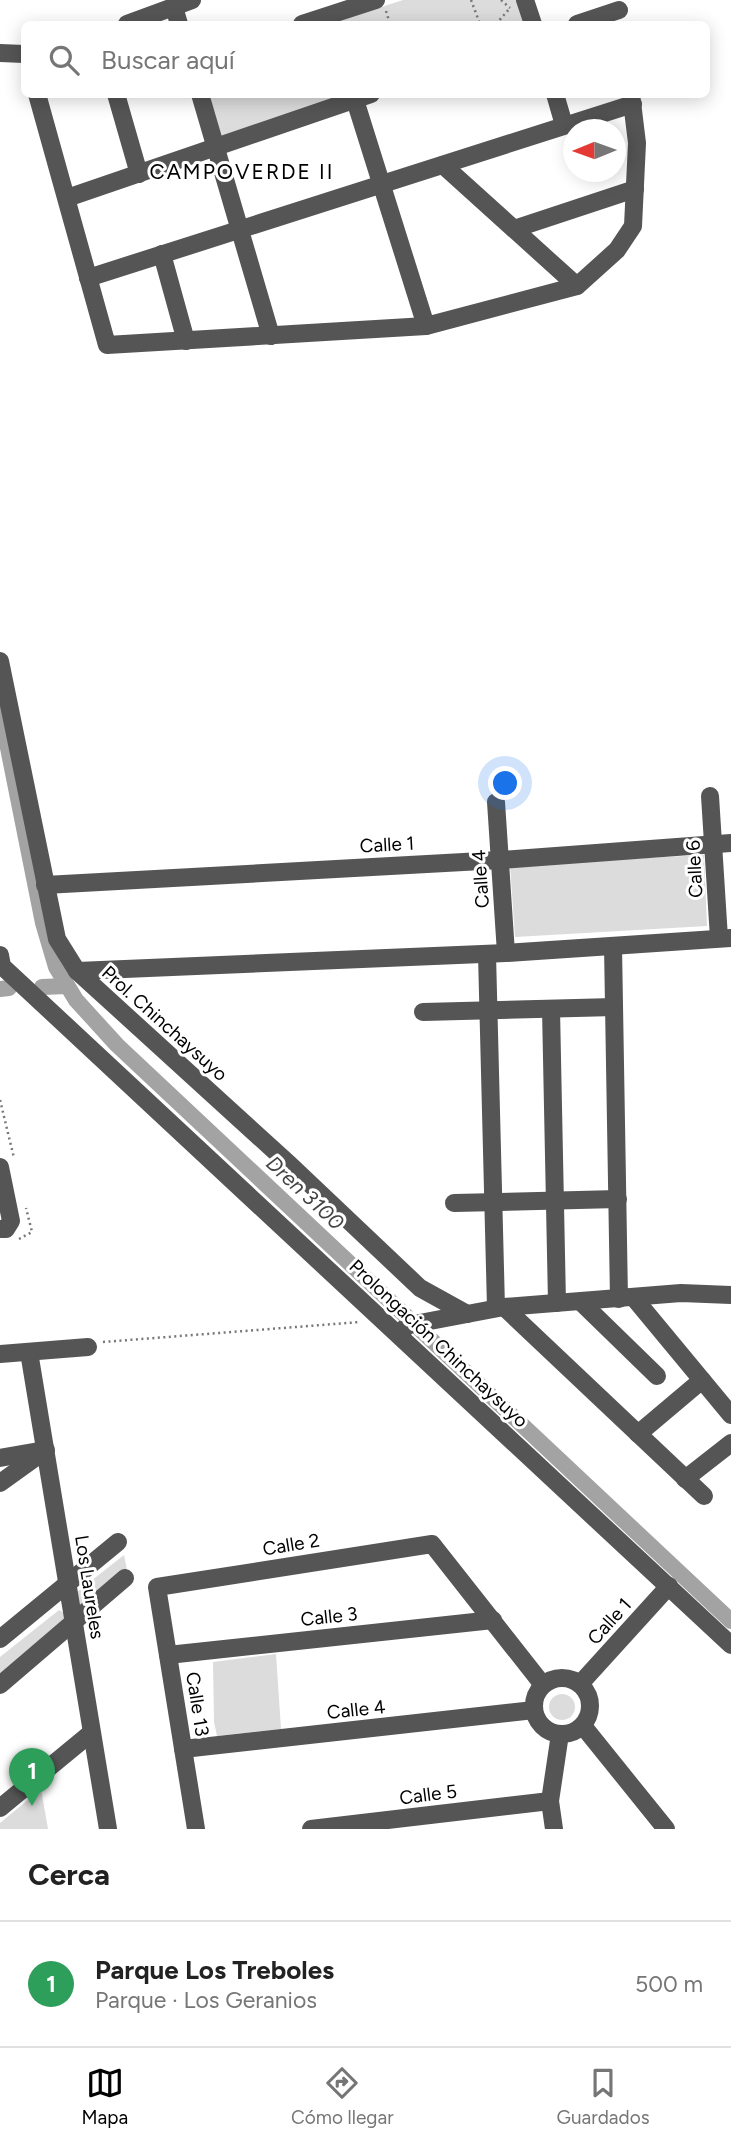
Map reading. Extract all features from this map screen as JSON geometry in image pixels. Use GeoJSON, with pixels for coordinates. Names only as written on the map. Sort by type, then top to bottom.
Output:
{"type":"FeatureCollection","features":[{"type":"Feature","properties":{"kind":"street"},"geometry":{"type":"LineString","coordinates":[[145,21],[176,16],[192,0]]}},
{"type":"Feature","properties":{"kind":"street"},"geometry":{"type":"LineString","coordinates":[[517,3],[531,21]]}},
{"type":"Feature","properties":{"kind":"street"},"geometry":{"type":"LineString","coordinates":[[307,21],[330,7],[381,4]]}},
{"type":"Feature","properties":{"kind":"street"},"geometry":{"type":"LineString","coordinates":[[584,21],[618,7]]}},
{"type":"Feature","properties":{"kind":"street"},"geometry":{"type":"LineString","coordinates":[[0,53],[21,54]]}},
{"type":"Feature","properties":{"kind":"street"},"geometry":{"type":"LineString","coordinates":[[38,98],[107,345],[426,326],[577,286],[617,250],[633,226],[637,143],[632,99],[580,119]]}},
{"type":"Feature","properties":{"kind":"street"},"geometry":{"type":"LineString","coordinates":[[117,98],[139,174]]}},
{"type":"Feature","properties":{"kind":"street"},"geometry":{"type":"LineString","coordinates":[[201,98],[271,335]]}},
{"type":"Feature","properties":{"kind":"street"},"geometry":{"type":"LineString","coordinates":[[67,198],[360,98]]}},
{"type":"Feature","properties":{"kind":"street"},"geometry":{"type":"LineString","coordinates":[[363,98],[382,184],[426,326]]}},
{"type":"Feature","properties":{"kind":"street"},"geometry":{"type":"LineString","coordinates":[[556,98],[563,122]]}},
{"type":"Feature","properties":{"kind":"street"},"geometry":{"type":"LineString","coordinates":[[88,278],[563,125]]}},
{"type":"Feature","properties":{"kind":"street"},"geometry":{"type":"LineString","coordinates":[[443,165],[577,286]]}},
{"type":"Feature","properties":{"kind":"street"},"geometry":{"type":"LineString","coordinates":[[514,229],[635,189]]}},
{"type":"Feature","properties":{"kind":"street"},"geometry":{"type":"LineString","coordinates":[[162,254],[187,341]]}},
{"type":"Feature","properties":{"kind":"street","name":"Prol. Chinchaysuyo"},"geometry":{"type":"LineString","coordinates":[[0,662],[57,939],[76,971],[289,1164],[420,1288],[467,1314]]}},
{"type":"Feature","properties":{"kind":"street","name":"Calle 6"},"geometry":{"type":"LineString","coordinates":[[710,796],[722,844],[725,938]]}},
{"type":"Feature","properties":{"kind":"street","name":"Calle 4"},"geometry":{"type":"LineString","coordinates":[[496,802],[506,953]]}},
{"type":"Feature","properties":{"kind":"street","name":"Calle 1"},"geometry":{"type":"LineString","coordinates":[[45,885],[500,860],[722,844]]}},
{"type":"Feature","properties":{"kind":"street"},"geometry":{"type":"LineString","coordinates":[[76,971],[487,954],[725,938]]}},
{"type":"Feature","properties":{"kind":"street"},"geometry":{"type":"LineString","coordinates":[[613,946],[618,1199],[626,1299],[731,1415]]}},
{"type":"Feature","properties":{"kind":"street"},"geometry":{"type":"LineString","coordinates":[[487,954],[493,1202],[500,1308],[704,1496]]}},
{"type":"Feature","properties":{"kind":"street","name":"Prolongación Chinchaysuyo"},"geometry":{"type":"LineString","coordinates":[[1,962],[384,1320],[404,1329],[731,1644]]}},
{"type":"Feature","properties":{"kind":"street"},"geometry":{"type":"LineString","coordinates":[[423,1012],[614,1007]]}},
{"type":"Feature","properties":{"kind":"street"},"geometry":{"type":"LineString","coordinates":[[551,1009],[557,1303]]}},
{"type":"Feature","properties":{"kind":"street"},"geometry":{"type":"LineString","coordinates":[[0,1167],[6,1225]]}},
{"type":"Feature","properties":{"kind":"street"},"geometry":{"type":"LineString","coordinates":[[454,1203],[618,1199]]}},
{"type":"Feature","properties":{"kind":"street"},"geometry":{"type":"LineString","coordinates":[[404,1329],[500,1308],[681,1293],[731,1295]]}},
{"type":"Feature","properties":{"kind":"street"},"geometry":{"type":"LineString","coordinates":[[581,1301],[657,1376]]}},
{"type":"Feature","properties":{"kind":"street"},"geometry":{"type":"LineString","coordinates":[[0,1354],[95,1344]]}},
{"type":"Feature","properties":{"kind":"street","name":"Los Laureles"},"geometry":{"type":"LineString","coordinates":[[29,1352],[108,1829]]}},
{"type":"Feature","properties":{"kind":"street"},"geometry":{"type":"LineString","coordinates":[[638,1434],[702,1380]]}},
{"type":"Feature","properties":{"kind":"street"},"geometry":{"type":"LineString","coordinates":[[685,1479],[731,1443]]}},
{"type":"Feature","properties":{"kind":"street"},"geometry":{"type":"LineString","coordinates":[[0,1458],[46,1450]]}},
{"type":"Feature","properties":{"kind":"street"},"geometry":{"type":"LineString","coordinates":[[0,1483],[46,1450]]}},
{"type":"Feature","properties":{"kind":"street"},"geometry":{"type":"LineString","coordinates":[[0,1639],[118,1542]]}},
{"type":"Feature","properties":{"kind":"street","name":"Calle 2"},"geometry":{"type":"LineString","coordinates":[[157,1587],[432,1544],[493,1620]]}},
{"type":"Feature","properties":{"kind":"street"},"geometry":{"type":"LineString","coordinates":[[0,1685],[125,1577]]}},
{"type":"Feature","properties":{"kind":"street","name":"Calle 1"},"geometry":{"type":"LineString","coordinates":[[580,1684],[669,1586]]}},
{"type":"Feature","properties":{"kind":"street","name":"Calle 13"},"geometry":{"type":"LineString","coordinates":[[157,1587],[196,1829]]}},
{"type":"Feature","properties":{"kind":"street"},"geometry":{"type":"LineString","coordinates":[[493,1620],[543,1685]]}},
{"type":"Feature","properties":{"kind":"street","name":"Calle 3"},"geometry":{"type":"LineString","coordinates":[[168,1655],[493,1620]]}},
{"type":"Feature","properties":{"kind":"street"},"geometry":{"type":"LineString","coordinates":[[561,1677],[580,1684],[588,1693],[591,1704],[589,1716],[583,1726],[568,1734],[560,1734],[543,1727],[534,1710],[535,1696],[543,1685],[561,1677]]}},
{"type":"Feature","properties":{"kind":"street","name":"Calle 4"},"geometry":{"type":"LineString","coordinates":[[183,1749],[534,1710]]}},
{"type":"Feature","properties":{"kind":"street"},"geometry":{"type":"LineString","coordinates":[[583,1726],[666,1829]]}},
{"type":"Feature","properties":{"kind":"street"},"geometry":{"type":"LineString","coordinates":[[0,1808],[91,1733]]}},
{"type":"Feature","properties":{"kind":"street"},"geometry":{"type":"LineString","coordinates":[[554,1829],[550,1801],[560,1734]]}},
{"type":"Feature","properties":{"kind":"street","name":"Calle 5"},"geometry":{"type":"LineString","coordinates":[[311,1829],[460,1820],[550,1801]]}},
{"type":"Feature","properties":{"kind":"path"},"geometry":{"type":"LineString","coordinates":[[471,0],[479,21]]}},
{"type":"Feature","properties":{"kind":"path"},"geometry":{"type":"LineString","coordinates":[[501,0],[517,3]]}},
{"type":"Feature","properties":{"kind":"path"},"geometry":{"type":"LineString","coordinates":[[499,21],[517,3]]}},
{"type":"Feature","properties":{"kind":"path"},"geometry":{"type":"LineString","coordinates":[[381,4],[389,21]]}},
{"type":"Feature","properties":{"kind":"path"},"geometry":{"type":"LineString","coordinates":[[95,1344],[384,1320]]}},
{"type":"Feature","properties":{"kind":"shaded area"},"geometry":{"type":"Polygon","coordinates":[[[403,0],[518,0],[525,21],[338,21],[403,0]]]}},
{"type":"Feature","properties":{"kind":"shaded area"},"geometry":{"type":"Polygon","coordinates":[[[206,98],[345,98],[219,141],[206,98]]]}},
{"type":"Feature","properties":{"kind":"shaded area"},"geometry":{"type":"Polygon","coordinates":[[[704,855],[707,926],[515,937],[510,865],[704,855]]]}},
{"type":"Feature","properties":{"kind":"shaded area"},"geometry":{"type":"Polygon","coordinates":[[[124,1555],[127,1570],[86,1605],[80,1605],[77,1592],[124,1555]]]}},
{"type":"Feature","properties":{"kind":"shaded area"},"geometry":{"type":"Polygon","coordinates":[[[59,1610],[64,1613],[65,1618],[0,1676],[0,1657],[59,1610]]]}},
{"type":"Feature","properties":{"kind":"shaded area"},"geometry":{"type":"Polygon","coordinates":[[[276,1654],[281,1729],[217,1736],[214,1722],[213,1662],[276,1654]]]}},
{"type":"Feature","properties":{"kind":"shaded area"},"geometry":{"type":"Polygon","coordinates":[[[562,1694],[571,1698],[575,1707],[571,1716],[562,1720],[553,1716],[549,1707],[553,1698],[562,1694]]]}},
{"type":"Feature","properties":{"kind":"shaded area"},"geometry":{"type":"Polygon","coordinates":[[[41,1789],[48,1829],[0,1829],[0,1823],[41,1789]]]}},
{"type":"Feature","properties":{"kind":"waterway","name":"Dren 3100"},"geometry":{"type":"LineString","coordinates":[[0,708],[43,923],[56,967],[76,1000],[117,1045],[731,1621]]}},
{"type":"Feature","properties":{"kind":"waterway"},"geometry":{"type":"LineString","coordinates":[[42,987],[67,986]]}},
{"type":"Feature","properties":{"kind":"waterway"},"geometry":{"type":"LineString","coordinates":[[0,989],[9,988]]}},
{"type":"Feature","properties":{"kind":"place","name":"Parque Los Treboles"},"geometry":{"type":"Point","coordinates":[32,1806]}},
{"type":"Feature","properties":{"kind":"district","name":"CAMPOVERDE II"},"geometry":{"type":"Point","coordinates":[242,172]}}]}
